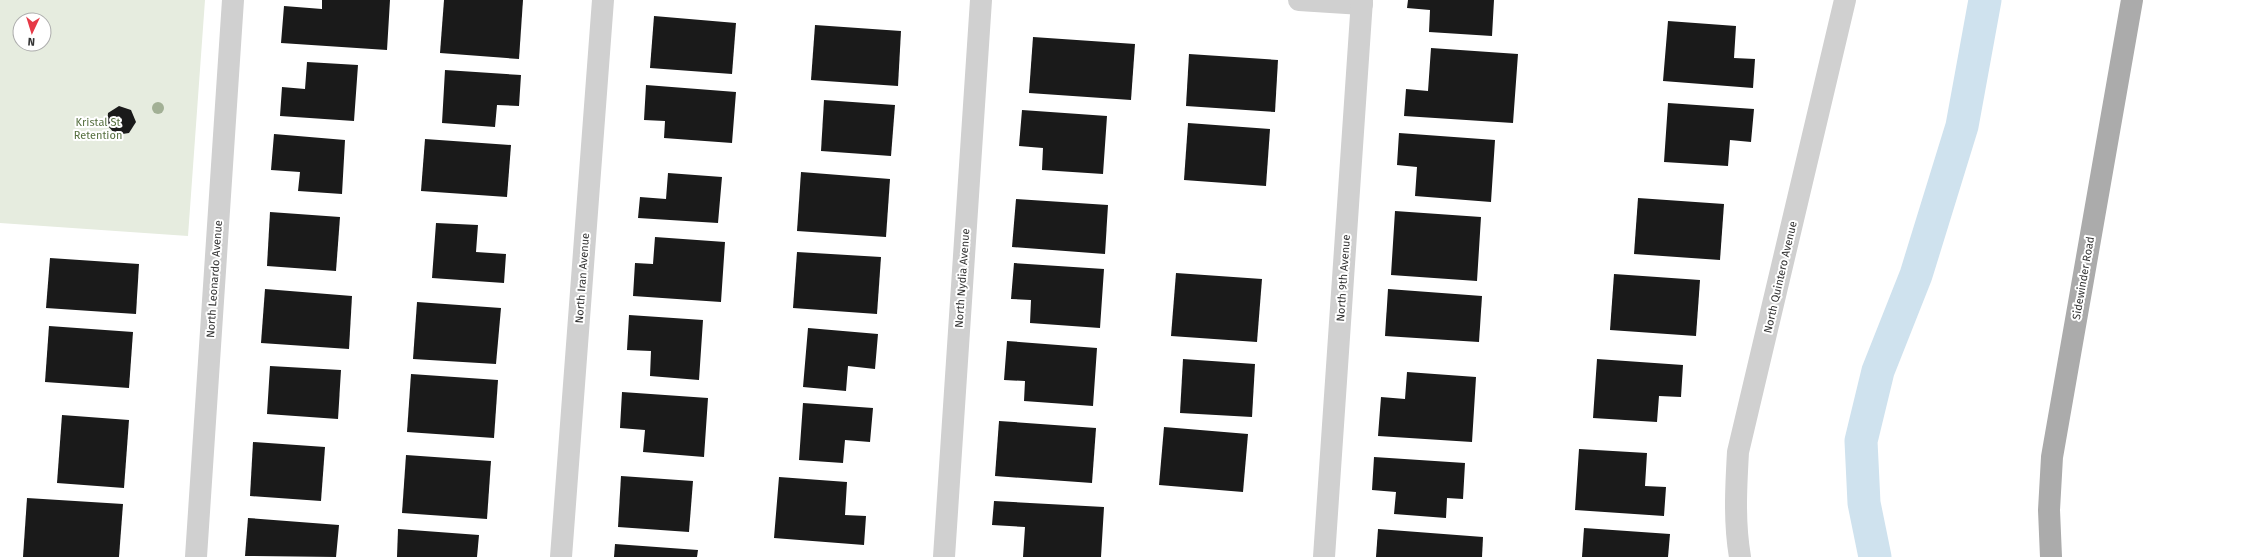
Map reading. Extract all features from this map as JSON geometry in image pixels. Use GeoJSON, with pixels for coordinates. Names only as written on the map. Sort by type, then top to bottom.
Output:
{"type":"FeatureCollection","features":[{"type":"Feature","properties":{"kind":"main road","name":"Sidewinder Road"},"geometry":{"type":"LineString","coordinates":[[2051,557],[2049,510],[2052,457],[2132,0]]}},
{"type":"Feature","properties":{"kind":"street","name":"North Leonardo Avenue"},"geometry":{"type":"LineString","coordinates":[[196,557],[233,0]]}},
{"type":"Feature","properties":{"kind":"street","name":"North Iran Avenue"},"geometry":{"type":"LineString","coordinates":[[561,557],[602,0]]}},
{"type":"Feature","properties":{"kind":"street","name":"North Nydia Avenue"},"geometry":{"type":"LineString","coordinates":[[944,557],[981,0]]}},
{"type":"Feature","properties":{"kind":"street"},"geometry":{"type":"LineString","coordinates":[[1299,0],[1362,2]]}},
{"type":"Feature","properties":{"kind":"street","name":"North Quintero Avenue"},"geometry":{"type":"LineString","coordinates":[[1740,557],[1737,541],[1736,496],[1738,452],[1845,0]]}},
{"type":"Feature","properties":{"kind":"street","name":"North 9th Avenue"},"geometry":{"type":"LineString","coordinates":[[1324,557],[1362,2]]}},
{"type":"Feature","properties":{"kind":"green space","name":"Kristal St Retention"},"geometry":{"type":"Polygon","coordinates":[[[0,0],[205,0],[188,236],[0,223],[0,0]]]}},
{"type":"Feature","properties":{"kind":"building"},"geometry":{"type":"Polygon","coordinates":[[[322,0],[390,0],[387,50],[281,43],[284,6],[322,9],[322,0]]]}},
{"type":"Feature","properties":{"kind":"building"},"geometry":{"type":"Polygon","coordinates":[[[444,0],[523,0],[519,59],[440,53],[444,0]]]}},
{"type":"Feature","properties":{"kind":"building"},"geometry":{"type":"Polygon","coordinates":[[[1408,0],[1494,0],[1492,36],[1429,32],[1430,10],[1407,8],[1408,0]]]}},
{"type":"Feature","properties":{"kind":"building"},"geometry":{"type":"Polygon","coordinates":[[[654,16],[736,23],[732,74],[650,68],[654,16]]]}},
{"type":"Feature","properties":{"kind":"building"},"geometry":{"type":"Polygon","coordinates":[[[1668,21],[1736,26],[1734,58],[1755,59],[1753,88],[1663,81],[1668,21]]]}},
{"type":"Feature","properties":{"kind":"building"},"geometry":{"type":"Polygon","coordinates":[[[815,25],[901,31],[898,86],[811,80],[815,25]]]}},
{"type":"Feature","properties":{"kind":"building"},"geometry":{"type":"Polygon","coordinates":[[[1033,37],[1135,44],[1131,100],[1029,93],[1033,37]]]}},
{"type":"Feature","properties":{"kind":"building"},"geometry":{"type":"Polygon","coordinates":[[[1431,48],[1518,54],[1513,123],[1404,116],[1406,89],[1428,91],[1431,48]]]}},
{"type":"Feature","properties":{"kind":"building"},"geometry":{"type":"Polygon","coordinates":[[[1189,54],[1278,60],[1275,112],[1186,106],[1189,54]]]}},
{"type":"Feature","properties":{"kind":"building"},"geometry":{"type":"Polygon","coordinates":[[[307,62],[358,65],[354,121],[280,116],[282,87],[305,89],[307,62]]]}},
{"type":"Feature","properties":{"kind":"building"},"geometry":{"type":"Polygon","coordinates":[[[445,70],[521,75],[519,106],[497,105],[495,127],[442,123],[445,70]]]}},
{"type":"Feature","properties":{"kind":"building"},"geometry":{"type":"Polygon","coordinates":[[[646,85],[736,92],[732,143],[664,138],[665,121],[644,120],[646,85]]]}},
{"type":"Feature","properties":{"kind":"building"},"geometry":{"type":"Polygon","coordinates":[[[824,100],[895,105],[891,156],[821,151],[824,100]]]}},
{"type":"Feature","properties":{"kind":"building"},"geometry":{"type":"Polygon","coordinates":[[[1668,103],[1754,109],[1751,142],[1730,140],[1728,166],[1664,162],[1668,103]]]}},
{"type":"Feature","properties":{"kind":"building"},"geometry":{"type":"Polygon","coordinates":[[[119,106],[131,110],[136,122],[129,133],[116,135],[107,125],[108,113],[119,106]]]}},
{"type":"Feature","properties":{"kind":"building"},"geometry":{"type":"Polygon","coordinates":[[[1022,110],[1107,116],[1103,174],[1042,170],[1043,148],[1019,146],[1022,110]]]}},
{"type":"Feature","properties":{"kind":"building"},"geometry":{"type":"Polygon","coordinates":[[[1188,123],[1270,129],[1266,186],[1184,180],[1188,123]]]}},
{"type":"Feature","properties":{"kind":"building"},"geometry":{"type":"Polygon","coordinates":[[[1399,133],[1495,140],[1491,202],[1415,196],[1417,167],[1397,165],[1399,133]]]}},
{"type":"Feature","properties":{"kind":"building"},"geometry":{"type":"Polygon","coordinates":[[[274,134],[345,140],[342,194],[298,191],[300,172],[271,170],[274,134]]]}},
{"type":"Feature","properties":{"kind":"building"},"geometry":{"type":"Polygon","coordinates":[[[425,139],[511,145],[507,197],[421,191],[425,139]]]}},
{"type":"Feature","properties":{"kind":"building"},"geometry":{"type":"Polygon","coordinates":[[[801,172],[890,179],[886,237],[797,231],[801,172]]]}},
{"type":"Feature","properties":{"kind":"building"},"geometry":{"type":"Polygon","coordinates":[[[668,173],[722,177],[718,223],[638,218],[640,197],[666,199],[668,173]]]}},
{"type":"Feature","properties":{"kind":"building"},"geometry":{"type":"Polygon","coordinates":[[[1638,198],[1724,204],[1720,260],[1634,254],[1638,198]]]}},
{"type":"Feature","properties":{"kind":"building"},"geometry":{"type":"Polygon","coordinates":[[[1016,199],[1108,205],[1105,254],[1012,247],[1016,199]]]}},
{"type":"Feature","properties":{"kind":"building"},"geometry":{"type":"Polygon","coordinates":[[[1395,211],[1481,217],[1477,281],[1391,275],[1395,211]]]}},
{"type":"Feature","properties":{"kind":"building"},"geometry":{"type":"Polygon","coordinates":[[[270,212],[340,217],[336,271],[267,266],[270,212]]]}},
{"type":"Feature","properties":{"kind":"building"},"geometry":{"type":"Polygon","coordinates":[[[436,223],[478,225],[476,252],[506,254],[504,283],[432,278],[436,223]]]}},
{"type":"Feature","properties":{"kind":"building"},"geometry":{"type":"Polygon","coordinates":[[[655,237],[725,242],[721,302],[633,296],[635,263],[653,264],[655,237]]]}},
{"type":"Feature","properties":{"kind":"building"},"geometry":{"type":"Polygon","coordinates":[[[797,252],[881,257],[877,314],[793,308],[797,252]]]}},
{"type":"Feature","properties":{"kind":"building"},"geometry":{"type":"Polygon","coordinates":[[[50,258],[139,264],[136,314],[46,308],[50,258]]]}},
{"type":"Feature","properties":{"kind":"building"},"geometry":{"type":"Polygon","coordinates":[[[1014,263],[1104,269],[1100,328],[1030,323],[1031,300],[1011,299],[1014,263]]]}},
{"type":"Feature","properties":{"kind":"building"},"geometry":{"type":"Polygon","coordinates":[[[1176,273],[1262,279],[1257,342],[1171,336],[1176,273]]]}},
{"type":"Feature","properties":{"kind":"building"},"geometry":{"type":"Polygon","coordinates":[[[1614,274],[1700,280],[1696,336],[1610,330],[1614,274]]]}},
{"type":"Feature","properties":{"kind":"building"},"geometry":{"type":"Polygon","coordinates":[[[265,289],[352,296],[349,349],[261,343],[265,289]]]}},
{"type":"Feature","properties":{"kind":"building"},"geometry":{"type":"Polygon","coordinates":[[[1388,289],[1482,296],[1479,342],[1385,336],[1388,289]]]}},
{"type":"Feature","properties":{"kind":"building"},"geometry":{"type":"Polygon","coordinates":[[[417,302],[501,308],[496,364],[413,359],[417,302]]]}},
{"type":"Feature","properties":{"kind":"building"},"geometry":{"type":"Polygon","coordinates":[[[629,315],[703,320],[699,380],[650,376],[651,351],[627,350],[629,315]]]}},
{"type":"Feature","properties":{"kind":"building"},"geometry":{"type":"Polygon","coordinates":[[[49,326],[133,332],[129,388],[45,382],[49,326]]]}},
{"type":"Feature","properties":{"kind":"building"},"geometry":{"type":"Polygon","coordinates":[[[808,328],[878,334],[875,369],[848,366],[846,391],[803,387],[808,328]]]}},
{"type":"Feature","properties":{"kind":"building"},"geometry":{"type":"Polygon","coordinates":[[[1007,341],[1097,348],[1093,406],[1024,401],[1025,381],[1004,380],[1007,341]]]}},
{"type":"Feature","properties":{"kind":"building"},"geometry":{"type":"Polygon","coordinates":[[[1183,359],[1255,364],[1252,417],[1180,413],[1183,359]]]}},
{"type":"Feature","properties":{"kind":"building"},"geometry":{"type":"Polygon","coordinates":[[[1597,359],[1683,365],[1681,397],[1659,396],[1657,422],[1593,418],[1597,359]]]}},
{"type":"Feature","properties":{"kind":"building"},"geometry":{"type":"Polygon","coordinates":[[[270,366],[341,370],[338,419],[267,414],[270,366]]]}},
{"type":"Feature","properties":{"kind":"building"},"geometry":{"type":"Polygon","coordinates":[[[1407,372],[1476,377],[1472,442],[1378,436],[1381,397],[1405,399],[1407,372]]]}},
{"type":"Feature","properties":{"kind":"building"},"geometry":{"type":"Polygon","coordinates":[[[411,374],[498,380],[494,438],[407,432],[411,374]]]}},
{"type":"Feature","properties":{"kind":"building"},"geometry":{"type":"Polygon","coordinates":[[[622,392],[708,398],[704,457],[643,452],[645,430],[620,428],[622,392]]]}},
{"type":"Feature","properties":{"kind":"building"},"geometry":{"type":"Polygon","coordinates":[[[803,403],[873,408],[870,442],[845,440],[843,463],[799,460],[803,403]]]}},
{"type":"Feature","properties":{"kind":"building"},"geometry":{"type":"Polygon","coordinates":[[[62,415],[129,420],[124,488],[57,483],[62,415]]]}},
{"type":"Feature","properties":{"kind":"building"},"geometry":{"type":"Polygon","coordinates":[[[999,421],[1096,428],[1092,483],[995,476],[999,421]]]}},
{"type":"Feature","properties":{"kind":"building"},"geometry":{"type":"Polygon","coordinates":[[[1164,427],[1248,434],[1243,492],[1159,485],[1164,427]]]}},
{"type":"Feature","properties":{"kind":"building"},"geometry":{"type":"Polygon","coordinates":[[[253,442],[325,447],[321,501],[250,496],[253,442]]]}},
{"type":"Feature","properties":{"kind":"building"},"geometry":{"type":"Polygon","coordinates":[[[1579,449],[1647,453],[1645,486],[1666,487],[1664,516],[1575,510],[1579,449]]]}},
{"type":"Feature","properties":{"kind":"building"},"geometry":{"type":"Polygon","coordinates":[[[406,455],[491,461],[487,519],[402,513],[406,455]]]}},
{"type":"Feature","properties":{"kind":"building"},"geometry":{"type":"Polygon","coordinates":[[[1374,457],[1465,463],[1463,499],[1447,498],[1446,518],[1394,514],[1396,492],[1372,490],[1374,457]]]}},
{"type":"Feature","properties":{"kind":"building"},"geometry":{"type":"Polygon","coordinates":[[[621,476],[693,481],[689,532],[618,527],[621,476]]]}},
{"type":"Feature","properties":{"kind":"building"},"geometry":{"type":"Polygon","coordinates":[[[779,477],[847,482],[845,515],[866,516],[864,545],[774,538],[779,477]]]}},
{"type":"Feature","properties":{"kind":"building"},"geometry":{"type":"Polygon","coordinates":[[[27,498],[123,504],[119,557],[23,557],[27,498]]]}},
{"type":"Feature","properties":{"kind":"building"},"geometry":{"type":"Polygon","coordinates":[[[994,501],[1104,507],[1101,557],[1023,557],[1025,527],[992,525],[994,501]]]}},
{"type":"Feature","properties":{"kind":"building"},"geometry":{"type":"Polygon","coordinates":[[[248,518],[339,525],[336,557],[245,556],[248,518]]]}},
{"type":"Feature","properties":{"kind":"building"},"geometry":{"type":"Polygon","coordinates":[[[1584,528],[1670,534],[1668,557],[1582,557],[1584,528]]]}},
{"type":"Feature","properties":{"kind":"building"},"geometry":{"type":"Polygon","coordinates":[[[398,529],[479,535],[477,557],[397,557],[398,529]]]}},
{"type":"Feature","properties":{"kind":"building"},"geometry":{"type":"Polygon","coordinates":[[[1378,529],[1483,537],[1482,557],[1376,557],[1378,529]]]}},
{"type":"Feature","properties":{"kind":"building"},"geometry":{"type":"Polygon","coordinates":[[[615,544],[698,550],[697,557],[614,557],[615,544]]]}},
{"type":"Feature","properties":{"kind":"waterway"},"geometry":{"type":"LineString","coordinates":[[1875,557],[1864,503],[1861,441],[1878,371],[1916,275],[1962,126],[1985,0]]}}]}
